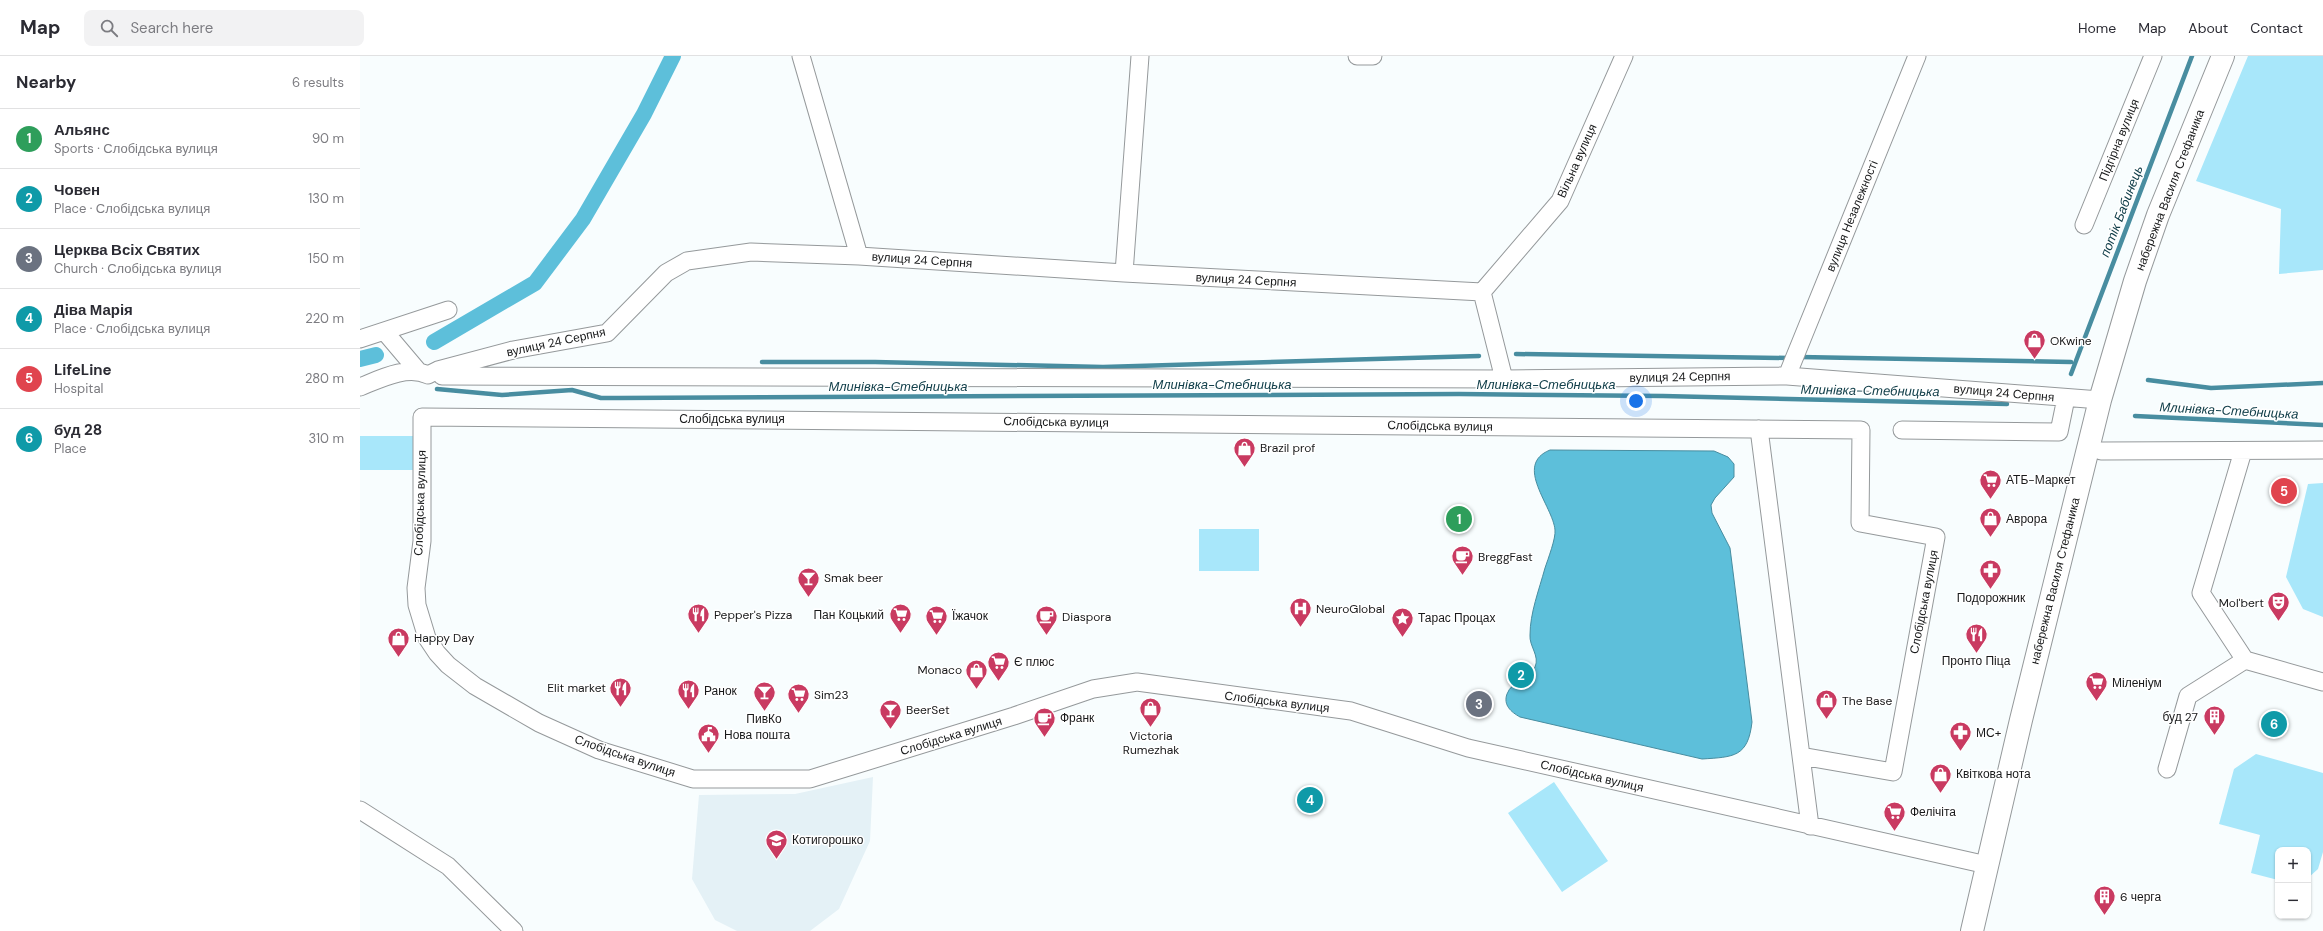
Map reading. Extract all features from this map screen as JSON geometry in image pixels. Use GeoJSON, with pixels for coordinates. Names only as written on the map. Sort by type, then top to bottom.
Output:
{"type":"FeatureCollection","features":[{"type":"Feature","properties":{"kind":"main road","name":"набережна Василя Стефаника"},"geometry":{"type":"LineString","coordinates":[[1972,931],[2100,400],[2135,281],[2158,214],[2223,56]]}},
{"type":"Feature","properties":{"kind":"street"},"geometry":{"type":"LineString","coordinates":[[801,56],[859,256]]}},
{"type":"Feature","properties":{"kind":"street"},"geometry":{"type":"LineString","coordinates":[[1124,273],[1140,56]]}},
{"type":"Feature","properties":{"kind":"street"},"geometry":{"type":"LineString","coordinates":[[1357,56],[1373,56]]}},
{"type":"Feature","properties":{"kind":"street","name":"Вільна вулиця"},"geometry":{"type":"LineString","coordinates":[[1482,292],[1560,201],[1624,56]]}},
{"type":"Feature","properties":{"kind":"street","name":"вулиця Незалежності"},"geometry":{"type":"LineString","coordinates":[[1787,376],[1917,56]]}},
{"type":"Feature","properties":{"kind":"street","name":"Підгірна вулиця"},"geometry":{"type":"LineString","coordinates":[[2084,225],[2153,56]]}},
{"type":"Feature","properties":{"kind":"street","name":"вулиця 24 Серпня"},"geometry":{"type":"LineString","coordinates":[[423,373],[513,350],[607,332],[666,273],[687,261],[751,252],[859,256],[1124,273],[1482,292]]}},
{"type":"Feature","properties":{"kind":"street"},"geometry":{"type":"LineString","coordinates":[[1482,292],[1504,379]]}},
{"type":"Feature","properties":{"kind":"street"},"geometry":{"type":"LineString","coordinates":[[360,339],[448,310]]}},
{"type":"Feature","properties":{"kind":"street"},"geometry":{"type":"LineString","coordinates":[[385,332],[423,373]]}},
{"type":"Feature","properties":{"kind":"street","name":"вулиця 24 Серпня"},"geometry":{"type":"LineString","coordinates":[[360,387],[388,376],[423,373],[1504,379],[1787,376],[2100,400]]}},
{"type":"Feature","properties":{"kind":"street"},"geometry":{"type":"LineString","coordinates":[[1902,430],[2059,432],[2066,398]]}},
{"type":"Feature","properties":{"kind":"street","name":"Слобідська вулиця"},"geometry":{"type":"LineString","coordinates":[[1801,756],[1893,772],[1936,537],[1860,523],[1861,430],[422,417],[422,541],[416,588],[417,605],[425,633],[437,653],[448,665],[475,686],[539,722],[592,747],[693,779],[810,779],[1014,716],[1093,689],[1137,682],[1351,711],[1468,748],[1987,865]]}},
{"type":"Feature","properties":{"kind":"street"},"geometry":{"type":"LineString","coordinates":[[1759,429],[1810,826]]}},
{"type":"Feature","properties":{"kind":"street"},"geometry":{"type":"LineString","coordinates":[[2101,451],[2323,450]]}},
{"type":"Feature","properties":{"kind":"street"},"geometry":{"type":"LineString","coordinates":[[2243,451],[2201,593],[2245,660],[2323,682]]}},
{"type":"Feature","properties":{"kind":"street"},"geometry":{"type":"LineString","coordinates":[[2167,768],[2188,696],[2245,660]]}},
{"type":"Feature","properties":{"kind":"street"},"geometry":{"type":"LineString","coordinates":[[360,810],[448,866],[514,931]]}},
{"type":"Feature","properties":{"kind":"shaded area"},"geometry":{"type":"Polygon","coordinates":[[[2248,56],[2323,56],[2323,270],[2279,274],[2281,209],[2196,181],[2248,56]]]}},
{"type":"Feature","properties":{"kind":"shaded area"},"geometry":{"type":"Polygon","coordinates":[[[360,436],[415,436],[415,470],[360,470],[360,436]]]}},
{"type":"Feature","properties":{"kind":"shaded area"},"geometry":{"type":"Polygon","coordinates":[[[1550,450],[1714,451],[1728,457],[1734,464],[1734,477],[1715,498],[1711,505],[1712,513],[1730,548],[1752,722],[1747,742],[1743,749],[1738,753],[1731,756],[1702,759],[1520,717],[1507,705],[1506,698],[1509,689],[1529,675],[1533,671],[1536,663],[1530,639],[1530,627],[1533,610],[1553,543],[1555,530],[1553,520],[1538,487],[1535,476],[1535,465],[1540,457],[1550,450]]]}},
{"type":"Feature","properties":{"kind":"shaded area"},"geometry":{"type":"Polygon","coordinates":[[[2323,483],[2323,617],[2303,609],[2286,577],[2308,484],[2323,483]]]}},
{"type":"Feature","properties":{"kind":"shaded area"},"geometry":{"type":"Polygon","coordinates":[[[1199,529],[1259,529],[1259,571],[1199,571],[1199,529]]]}},
{"type":"Feature","properties":{"kind":"shaded area"},"geometry":{"type":"Polygon","coordinates":[[[2256,754],[2323,773],[2323,852],[2318,869],[2311,875],[2311,847],[2275,847],[2275,879],[2251,873],[2260,835],[2219,824],[2234,769],[2256,754]]]}},
{"type":"Feature","properties":{"kind":"shaded area","name":"Котигорошко"},"geometry":{"type":"Polygon","coordinates":[[[873,777],[870,841],[839,909],[810,931],[737,931],[715,920],[692,879],[699,795],[795,794],[873,777]]]}},
{"type":"Feature","properties":{"kind":"shaded area"},"geometry":{"type":"Polygon","coordinates":[[[1554,782],[1608,861],[1562,892],[1508,813],[1554,782]]]}},
{"type":"Feature","properties":{"kind":"waterway"},"geometry":{"type":"LineString","coordinates":[[434,342],[535,283],[583,219],[644,114],[673,56]]}},
{"type":"Feature","properties":{"kind":"waterway","name":"потік Бабинець"},"geometry":{"type":"LineString","coordinates":[[2071,374],[2192,56]]}},
{"type":"Feature","properties":{"kind":"waterway"},"geometry":{"type":"LineString","coordinates":[[1516,354],[1788,358]]}},
{"type":"Feature","properties":{"kind":"waterway"},"geometry":{"type":"LineString","coordinates":[[360,359],[376,355]]}},
{"type":"Feature","properties":{"kind":"waterway"},"geometry":{"type":"LineString","coordinates":[[762,362],[875,362],[1103,367],[1479,356]]}},
{"type":"Feature","properties":{"kind":"waterway"},"geometry":{"type":"LineString","coordinates":[[1800,357],[2071,362]]}},
{"type":"Feature","properties":{"kind":"waterway"},"geometry":{"type":"LineString","coordinates":[[2148,380],[2211,388],[2323,383]]}},
{"type":"Feature","properties":{"kind":"waterway","name":"Млинівка-Стебницька"},"geometry":{"type":"LineString","coordinates":[[437,389],[502,395],[572,390],[601,398],[1459,394],[1663,396],[2007,404]]}},
{"type":"Feature","properties":{"kind":"waterway","name":"Млинівка-Стебницька"},"geometry":{"type":"LineString","coordinates":[[2135,416],[2323,425]]}},
{"type":"Feature","properties":{"kind":"place","name":"OKwine"},"geometry":{"type":"Point","coordinates":[2034,360]}},
{"type":"Feature","properties":{"kind":"place","name":"Brazil prof"},"geometry":{"type":"Point","coordinates":[1245,468]}},
{"type":"Feature","properties":{"kind":"place","name":"LifeLine"},"geometry":{"type":"Point","coordinates":[2284,491]}},
{"type":"Feature","properties":{"kind":"place","name":"АТБ-Маркет"},"geometry":{"type":"Point","coordinates":[1990,500]}},
{"type":"Feature","properties":{"kind":"place","name":"Альянс"},"geometry":{"type":"Point","coordinates":[1459,519]}},
{"type":"Feature","properties":{"kind":"place","name":"Аврора"},"geometry":{"type":"Point","coordinates":[1991,538]}},
{"type":"Feature","properties":{"kind":"place","name":"BreggFast"},"geometry":{"type":"Point","coordinates":[1462,576]}},
{"type":"Feature","properties":{"kind":"place","name":"Подорожник"},"geometry":{"type":"Point","coordinates":[1991,590]}},
{"type":"Feature","properties":{"kind":"place","name":"Smak beer"},"geometry":{"type":"Point","coordinates":[808,598]}},
{"type":"Feature","properties":{"kind":"place","name":"Mol'bert"},"geometry":{"type":"Point","coordinates":[2279,622]}},
{"type":"Feature","properties":{"kind":"place","name":"NeuroGlobal"},"geometry":{"type":"Point","coordinates":[1301,628]}},
{"type":"Feature","properties":{"kind":"place","name":"Pepper's Pizza"},"geometry":{"type":"Point","coordinates":[698,634]}},
{"type":"Feature","properties":{"kind":"place","name":"Пан Коцький"},"geometry":{"type":"Point","coordinates":[900,634]}},
{"type":"Feature","properties":{"kind":"place","name":"Їжачок"},"geometry":{"type":"Point","coordinates":[937,636]}},
{"type":"Feature","properties":{"kind":"place","name":"Diaspora"},"geometry":{"type":"Point","coordinates":[1046,636]}},
{"type":"Feature","properties":{"kind":"place","name":"Тарас Процах"},"geometry":{"type":"Point","coordinates":[1402,638]}},
{"type":"Feature","properties":{"kind":"place","name":"Пронто Піца"},"geometry":{"type":"Point","coordinates":[1976,654]}},
{"type":"Feature","properties":{"kind":"place","name":"Happy Day"},"geometry":{"type":"Point","coordinates":[398,658]}},
{"type":"Feature","properties":{"kind":"place","name":"Човен"},"geometry":{"type":"Point","coordinates":[1521,675]}},
{"type":"Feature","properties":{"kind":"place","name":"Є плюс"},"geometry":{"type":"Point","coordinates":[999,682]}},
{"type":"Feature","properties":{"kind":"place","name":"Monaco"},"geometry":{"type":"Point","coordinates":[977,690]}},
{"type":"Feature","properties":{"kind":"place","name":"Міленіум"},"geometry":{"type":"Point","coordinates":[2096,702]}},
{"type":"Feature","properties":{"kind":"place","name":"Церква Всіх Святих"},"geometry":{"type":"Point","coordinates":[1479,704]}},
{"type":"Feature","properties":{"kind":"place","name":"Elit market"},"geometry":{"type":"Point","coordinates":[621,708]}},
{"type":"Feature","properties":{"kind":"place","name":"Ранок"},"geometry":{"type":"Point","coordinates":[688,710]}},
{"type":"Feature","properties":{"kind":"place","name":"ПивКо"},"geometry":{"type":"Point","coordinates":[764,712]}},
{"type":"Feature","properties":{"kind":"place","name":"Sim23"},"geometry":{"type":"Point","coordinates":[798,714]}},
{"type":"Feature","properties":{"kind":"place","name":"The Base"},"geometry":{"type":"Point","coordinates":[1827,720]}},
{"type":"Feature","properties":{"kind":"place","name":"буд 28"},"geometry":{"type":"Point","coordinates":[2274,724]}},
{"type":"Feature","properties":{"kind":"place","name":"Victoria Rumezhak"},"geometry":{"type":"Point","coordinates":[1151,728]}},
{"type":"Feature","properties":{"kind":"place","name":"BeerSet"},"geometry":{"type":"Point","coordinates":[890,730]}},
{"type":"Feature","properties":{"kind":"place","name":"буд 27"},"geometry":{"type":"Point","coordinates":[2214,736]}},
{"type":"Feature","properties":{"kind":"place","name":"Франк"},"geometry":{"type":"Point","coordinates":[1044,738]}},
{"type":"Feature","properties":{"kind":"place","name":"МС+"},"geometry":{"type":"Point","coordinates":[1961,752]}},
{"type":"Feature","properties":{"kind":"place","name":"Нова пошта"},"geometry":{"type":"Point","coordinates":[708,754]}},
{"type":"Feature","properties":{"kind":"place","name":"Квіткова нота"},"geometry":{"type":"Point","coordinates":[1940,794]}},
{"type":"Feature","properties":{"kind":"place","name":"Діва Марія"},"geometry":{"type":"Point","coordinates":[1310,800]}},
{"type":"Feature","properties":{"kind":"place","name":"Фелічіта"},"geometry":{"type":"Point","coordinates":[1894,832]}},
{"type":"Feature","properties":{"kind":"place","name":"Котигорошко"},"geometry":{"type":"Point","coordinates":[777,860]}},
{"type":"Feature","properties":{"kind":"place","name":"6 черга"},"geometry":{"type":"Point","coordinates":[2104,916]}}]}
